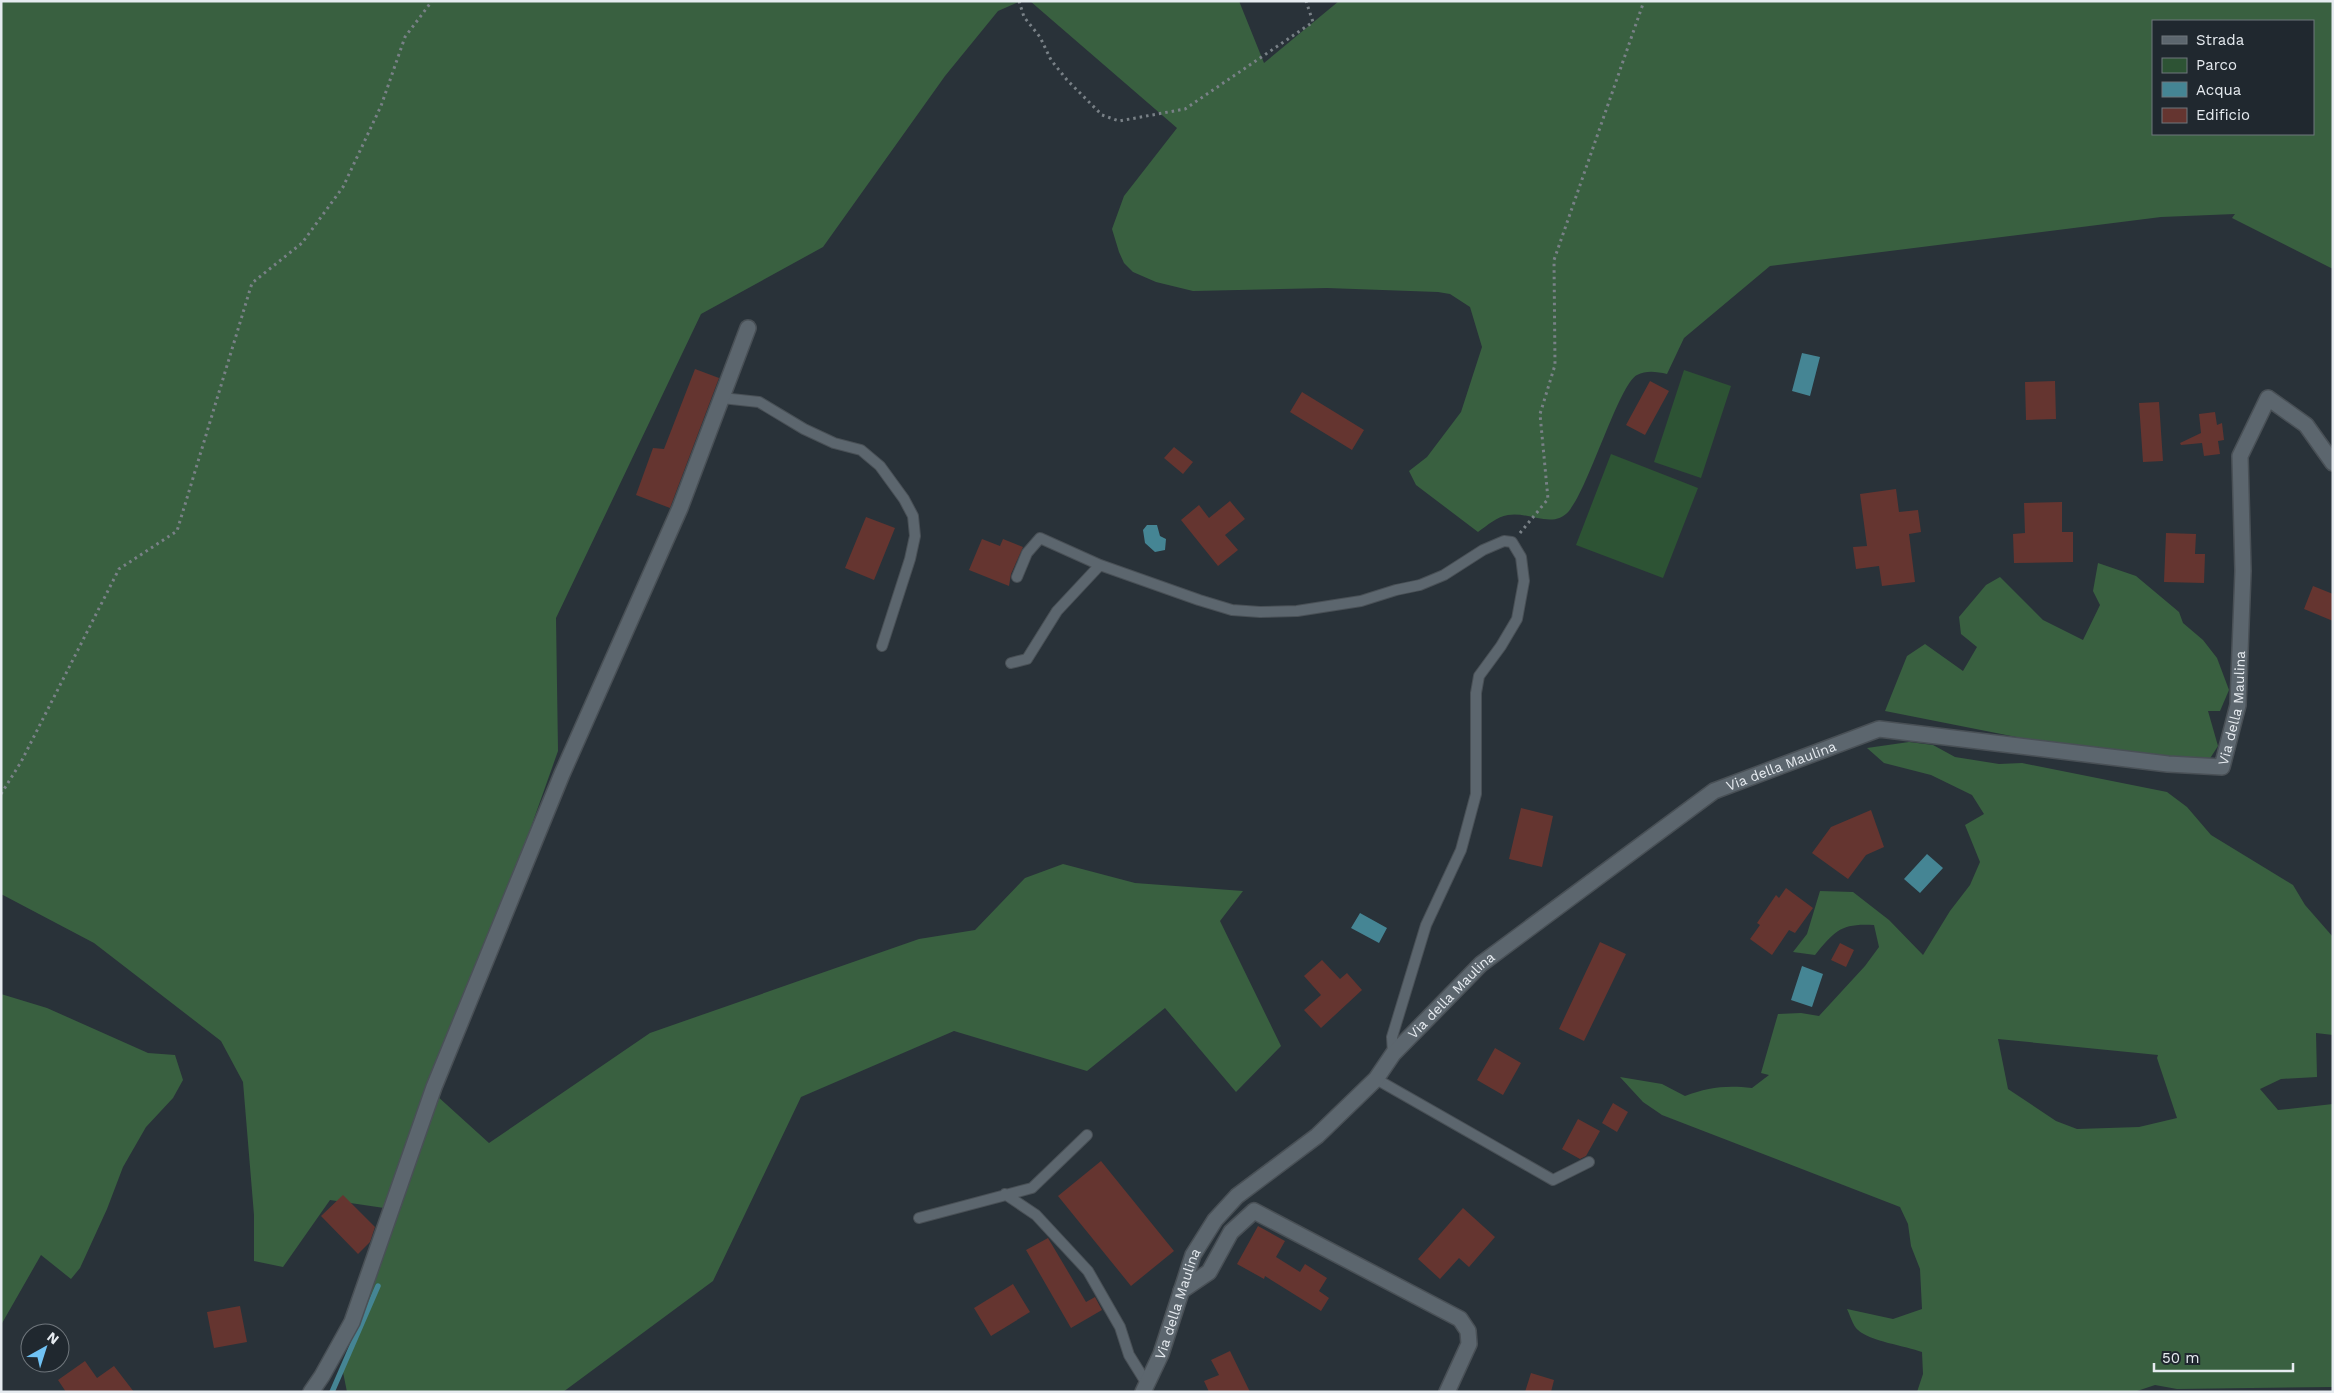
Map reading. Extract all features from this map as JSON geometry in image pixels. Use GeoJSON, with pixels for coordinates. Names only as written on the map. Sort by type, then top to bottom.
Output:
{"type":"FeatureCollection","features":[{"type":"Feature","properties":{"kind":"street"},"geometry":{"type":"LineString","coordinates":[[311,1392],[352,1322],[434,1087],[562,774],[680,508],[748,328]]}},
{"type":"Feature","properties":{"kind":"street","name":"Via della Maulina"},"geometry":{"type":"LineString","coordinates":[[1145,1388],[1161,1354],[1193,1255],[1215,1220],[1238,1196],[1318,1136],[1376,1079],[1393,1054],[1480,964],[1714,791],[1879,729],[2168,764],[2222,767],[2238,705],[2243,571],[2240,456],[2268,398],[2306,425],[2333,463]]}},
{"type":"Feature","properties":{"kind":"street"},"geometry":{"type":"LineString","coordinates":[[1181,1291],[1208,1272],[1231,1232],[1254,1211],[1460,1319],[1468,1332],[1469,1344],[1447,1392]]}},
{"type":"Feature","properties":{"kind":"lane"},"geometry":{"type":"LineString","coordinates":[[722,398],[759,402],[804,429],[834,443],[861,450],[880,466],[904,499],[913,516],[915,536],[910,559],[882,646]]}},
{"type":"Feature","properties":{"kind":"lane"},"geometry":{"type":"LineString","coordinates":[[1017,577],[1027,553],[1040,538],[1100,565],[1198,600],[1232,610],[1260,612],[1297,611],[1361,600],[1420,585],[1444,575],[1482,550],[1504,541],[1512,542],[1521,557],[1524,581],[1517,619],[1480,676],[1476,693],[1476,794],[1461,850],[1426,925],[1392,1037],[1393,1054]]}},
{"type":"Feature","properties":{"kind":"lane"},"geometry":{"type":"LineString","coordinates":[[1011,663],[1027,659],[1056,611],[1100,565]]}},
{"type":"Feature","properties":{"kind":"lane"},"geometry":{"type":"LineString","coordinates":[[1376,1079],[1553,1180],[1589,1162]]}},
{"type":"Feature","properties":{"kind":"lane"},"geometry":{"type":"LineString","coordinates":[[919,1218],[1032,1188],[1087,1135]]}},
{"type":"Feature","properties":{"kind":"lane"},"geometry":{"type":"LineString","coordinates":[[1005,1194],[1036,1215],[1088,1271],[1120,1327],[1129,1355],[1145,1388]]}},
{"type":"Feature","properties":{"kind":"path"},"geometry":{"type":"LineString","coordinates":[[1,794],[21,762],[119,569],[177,531],[252,283],[302,243],[343,187],[381,106],[405,37],[432,1]]}},
{"type":"Feature","properties":{"kind":"path"},"geometry":{"type":"LineString","coordinates":[[1018,1],[1024,17],[1040,37],[1051,60],[1067,80],[1102,115],[1119,121],[1185,109],[1313,22],[1306,1]]}},
{"type":"Feature","properties":{"kind":"path"},"geometry":{"type":"LineString","coordinates":[[1512,542],[1548,499],[1540,414],[1555,365],[1554,260],[1644,1]]}},
{"type":"Feature","properties":{"kind":"green space"},"geometry":{"type":"Polygon","coordinates":[[[1,1],[1021,1],[998,11],[945,76],[823,247],[701,314],[556,618],[558,751],[436,1095],[489,1143],[650,1033],[919,939],[975,930],[1025,878],[1063,864],[1135,883],[1243,891],[1220,921],[1281,1046],[1236,1092],[1165,1008],[1087,1071],[954,1031],[801,1097],[713,1281],[563,1392],[347,1392],[343,1372],[391,1209],[330,1200],[283,1267],[254,1261],[254,1215],[243,1082],[221,1041],[94,943],[1,894],[1,1]]]}},
{"type":"Feature","properties":{"kind":"green space"},"geometry":{"type":"Polygon","coordinates":[[[1030,1],[1239,1],[1264,63],[1339,1],[2333,1],[2333,269],[2232,218],[2235,214],[2161,217],[1770,266],[1684,338],[1667,374],[1644,372],[1637,375],[1630,382],[1613,416],[1586,481],[1569,511],[1556,519],[1548,520],[1516,514],[1508,515],[1496,519],[1478,532],[1416,485],[1409,471],[1427,457],[1461,412],[1482,347],[1470,307],[1450,294],[1438,292],[1327,288],[1193,291],[1156,282],[1133,272],[1124,263],[1119,252],[1112,229],[1124,196],[1177,128],[1030,1]]]}},
{"type":"Feature","properties":{"kind":"green space"},"geometry":{"type":"Polygon","coordinates":[[[1684,370],[1731,386],[1701,478],[1654,462],[1684,370]]]}},
{"type":"Feature","properties":{"kind":"green space"},"geometry":{"type":"Polygon","coordinates":[[[1611,454],[1698,488],[1663,578],[1576,545],[1611,454]]]}},
{"type":"Feature","properties":{"kind":"green space"},"geometry":{"type":"Polygon","coordinates":[[[2098,563],[2136,576],[2179,612],[2183,623],[2203,640],[2217,658],[2229,690],[2220,711],[2208,711],[2218,746],[2209,760],[2177,769],[1885,711],[1907,656],[1925,644],[1963,671],[1977,647],[1961,634],[1959,617],[1986,585],[2000,577],[2043,620],[2083,640],[2100,605],[2093,591],[2098,563]]]}},
{"type":"Feature","properties":{"kind":"green space"},"geometry":{"type":"Polygon","coordinates":[[[1909,742],[1933,745],[1955,757],[1999,764],[2022,763],[2167,792],[2187,807],[2211,835],[2293,885],[2305,905],[2333,937],[2333,1035],[2316,1033],[2317,1077],[2281,1079],[2260,1089],[2278,1110],[2333,1104],[2333,1387],[2177,1389],[2155,1385],[2134,1392],[1917,1392],[1923,1374],[1922,1352],[1863,1334],[1855,1326],[1847,1309],[1893,1319],[1922,1309],[1920,1269],[1911,1246],[1908,1224],[1900,1207],[1662,1115],[1643,1102],[1620,1077],[1662,1084],[1685,1096],[1718,1088],[1752,1088],[1769,1075],[1761,1073],[1778,1014],[1801,1013],[1819,1016],[1865,966],[1879,947],[1874,925],[1854,925],[1834,934],[1815,955],[1793,952],[1807,934],[1820,891],[1853,892],[1889,920],[1923,955],[1950,911],[1970,885],[1980,862],[1965,825],[1984,814],[1972,795],[1931,775],[1884,763],[1867,748],[1909,742]],[[1998,1039],[2008,1089],[2056,1121],[2077,1129],[2139,1127],[2177,1118],[2157,1058],[2158,1055],[1998,1039]]]}},
{"type":"Feature","properties":{"kind":"green space"},"geometry":{"type":"Polygon","coordinates":[[[1,994],[47,1008],[148,1053],[175,1055],[183,1080],[173,1098],[146,1127],[123,1167],[107,1209],[80,1268],[71,1279],[41,1255],[1,1325],[1,994]]]}},
{"type":"Feature","properties":{"kind":"water"},"geometry":{"type":"Polygon","coordinates":[[[1802,353],[1820,357],[1810,396],[1792,391],[1802,353]]]}},
{"type":"Feature","properties":{"kind":"water"},"geometry":{"type":"Polygon","coordinates":[[[1147,525],[1157,525],[1160,536],[1166,539],[1165,550],[1155,552],[1145,543],[1143,530],[1147,525]]]}},
{"type":"Feature","properties":{"kind":"water"},"geometry":{"type":"Polygon","coordinates":[[[1927,854],[1943,868],[1920,893],[1904,879],[1927,854]]]}},
{"type":"Feature","properties":{"kind":"water"},"geometry":{"type":"Polygon","coordinates":[[[1360,913],[1387,928],[1379,943],[1351,928],[1360,913]]]}},
{"type":"Feature","properties":{"kind":"water"},"geometry":{"type":"Polygon","coordinates":[[[1802,966],[1823,974],[1812,1007],[1791,1000],[1802,966]]]}},
{"type":"Feature","properties":{"kind":"building"},"geometry":{"type":"Polygon","coordinates":[[[695,369],[719,378],[670,508],[636,495],[653,448],[664,449],[695,369]]]}},
{"type":"Feature","properties":{"kind":"building"},"geometry":{"type":"Polygon","coordinates":[[[1650,381],[1669,391],[1645,435],[1626,425],[1650,381]]]}},
{"type":"Feature","properties":{"kind":"building"},"geometry":{"type":"Polygon","coordinates":[[[2055,381],[2056,419],[2026,420],[2025,382],[2055,381]]]}},
{"type":"Feature","properties":{"kind":"building"},"geometry":{"type":"Polygon","coordinates":[[[1302,392],[1364,430],[1352,450],[1290,412],[1302,392]]]}},
{"type":"Feature","properties":{"kind":"building"},"geometry":{"type":"Polygon","coordinates":[[[2159,402],[2163,461],[2143,462],[2139,403],[2159,402]]]}},
{"type":"Feature","properties":{"kind":"building"},"geometry":{"type":"Polygon","coordinates":[[[2215,412],[2217,425],[2222,423],[2224,440],[2218,441],[2220,454],[2204,456],[2202,443],[2181,445],[2180,443],[2201,433],[2199,414],[2215,412]]]}},
{"type":"Feature","properties":{"kind":"building"},"geometry":{"type":"Polygon","coordinates":[[[1174,447],[1193,462],[1183,474],[1164,458],[1174,447]]]}},
{"type":"Feature","properties":{"kind":"building"},"geometry":{"type":"Polygon","coordinates":[[[1896,489],[1899,512],[1918,510],[1921,532],[1909,534],[1915,582],[1882,586],[1879,566],[1856,569],[1853,547],[1867,546],[1860,494],[1896,489]]]}},
{"type":"Feature","properties":{"kind":"building"},"geometry":{"type":"Polygon","coordinates":[[[1230,501],[1245,519],[1225,535],[1238,550],[1218,566],[1181,520],[1199,505],[1209,518],[1230,501]]]}},
{"type":"Feature","properties":{"kind":"building"},"geometry":{"type":"Polygon","coordinates":[[[2062,502],[2062,532],[2073,532],[2073,562],[2014,563],[2013,534],[2025,533],[2024,503],[2062,502]]]}},
{"type":"Feature","properties":{"kind":"building"},"geometry":{"type":"Polygon","coordinates":[[[866,517],[895,528],[874,580],[845,568],[866,517]]]}},
{"type":"Feature","properties":{"kind":"building"},"geometry":{"type":"Polygon","coordinates":[[[2166,533],[2196,534],[2195,554],[2205,554],[2204,583],[2164,582],[2166,533]]]}},
{"type":"Feature","properties":{"kind":"building"},"geometry":{"type":"Polygon","coordinates":[[[982,539],[1000,546],[1003,539],[1023,547],[1011,574],[1009,586],[969,570],[982,539]]]}},
{"type":"Feature","properties":{"kind":"building"},"geometry":{"type":"Polygon","coordinates":[[[2313,586],[2333,594],[2333,621],[2304,609],[2313,586]]]}},
{"type":"Feature","properties":{"kind":"building"},"geometry":{"type":"Polygon","coordinates":[[[1521,808],[1553,816],[1542,867],[1509,859],[1521,808]]]}},
{"type":"Feature","properties":{"kind":"building"},"geometry":{"type":"Polygon","coordinates":[[[1871,810],[1884,847],[1866,855],[1848,879],[1812,853],[1831,827],[1871,810]]]}},
{"type":"Feature","properties":{"kind":"building"},"geometry":{"type":"Polygon","coordinates":[[[1786,888],[1813,908],[1795,933],[1789,930],[1772,955],[1750,939],[1760,925],[1757,923],[1776,895],[1779,898],[1786,888]]]}},
{"type":"Feature","properties":{"kind":"building"},"geometry":{"type":"Polygon","coordinates":[[[1600,942],[1626,954],[1584,1041],[1559,1029],[1600,942]]]}},
{"type":"Feature","properties":{"kind":"building"},"geometry":{"type":"Polygon","coordinates":[[[1840,943],[1854,950],[1846,967],[1831,960],[1840,943]]]}},
{"type":"Feature","properties":{"kind":"building"},"geometry":{"type":"Polygon","coordinates":[[[1322,960],[1340,979],[1347,973],[1362,990],[1321,1028],[1304,1010],[1321,995],[1304,976],[1322,960]]]}},
{"type":"Feature","properties":{"kind":"building"},"geometry":{"type":"Polygon","coordinates":[[[1495,1048],[1521,1063],[1503,1095],[1477,1080],[1495,1048]]]}},
{"type":"Feature","properties":{"kind":"building"},"geometry":{"type":"Polygon","coordinates":[[[1613,1103],[1628,1112],[1617,1132],[1602,1123],[1613,1103]]]}},
{"type":"Feature","properties":{"kind":"building"},"geometry":{"type":"Polygon","coordinates":[[[1578,1119],[1600,1131],[1586,1156],[1580,1159],[1562,1149],[1578,1119]]]}},
{"type":"Feature","properties":{"kind":"building"},"geometry":{"type":"Polygon","coordinates":[[[1101,1161],[1174,1251],[1131,1286],[1058,1196],[1101,1161]]]}},
{"type":"Feature","properties":{"kind":"building"},"geometry":{"type":"Polygon","coordinates":[[[343,1195],[375,1227],[370,1242],[358,1254],[321,1216],[343,1195]]]}},
{"type":"Feature","properties":{"kind":"building"},"geometry":{"type":"Polygon","coordinates":[[[1463,1208],[1495,1237],[1469,1267],[1459,1258],[1440,1279],[1418,1259],[1463,1208]]]}},
{"type":"Feature","properties":{"kind":"building"},"geometry":{"type":"Polygon","coordinates":[[[1258,1226],[1285,1241],[1276,1257],[1300,1272],[1305,1264],[1327,1278],[1319,1291],[1329,1298],[1321,1311],[1265,1276],[1264,1279],[1237,1264],[1258,1226]]]}},
{"type":"Feature","properties":{"kind":"building"},"geometry":{"type":"Polygon","coordinates":[[[1048,1238],[1086,1302],[1095,1297],[1102,1310],[1071,1328],[1026,1250],[1048,1238]]]}},
{"type":"Feature","properties":{"kind":"building"},"geometry":{"type":"Polygon","coordinates":[[[1013,1284],[1030,1312],[991,1336],[974,1308],[1013,1284]]]}},
{"type":"Feature","properties":{"kind":"building"},"geometry":{"type":"Polygon","coordinates":[[[240,1306],[247,1342],[214,1348],[207,1312],[240,1306]]]}},
{"type":"Feature","properties":{"kind":"building"},"geometry":{"type":"Polygon","coordinates":[[[1230,1351],[1250,1392],[1209,1392],[1204,1381],[1219,1375],[1211,1360],[1230,1351]]]}},
{"type":"Feature","properties":{"kind":"building"},"geometry":{"type":"Polygon","coordinates":[[[85,1361],[97,1378],[114,1366],[134,1392],[66,1392],[58,1380],[85,1361]]]}},
{"type":"Feature","properties":{"kind":"building"},"geometry":{"type":"Polygon","coordinates":[[[1531,1373],[1554,1380],[1551,1392],[1525,1392],[1531,1373]]]}},
{"type":"Feature","properties":{"kind":"waterway"},"geometry":{"type":"LineString","coordinates":[[332,1392],[378,1286]]}}]}
